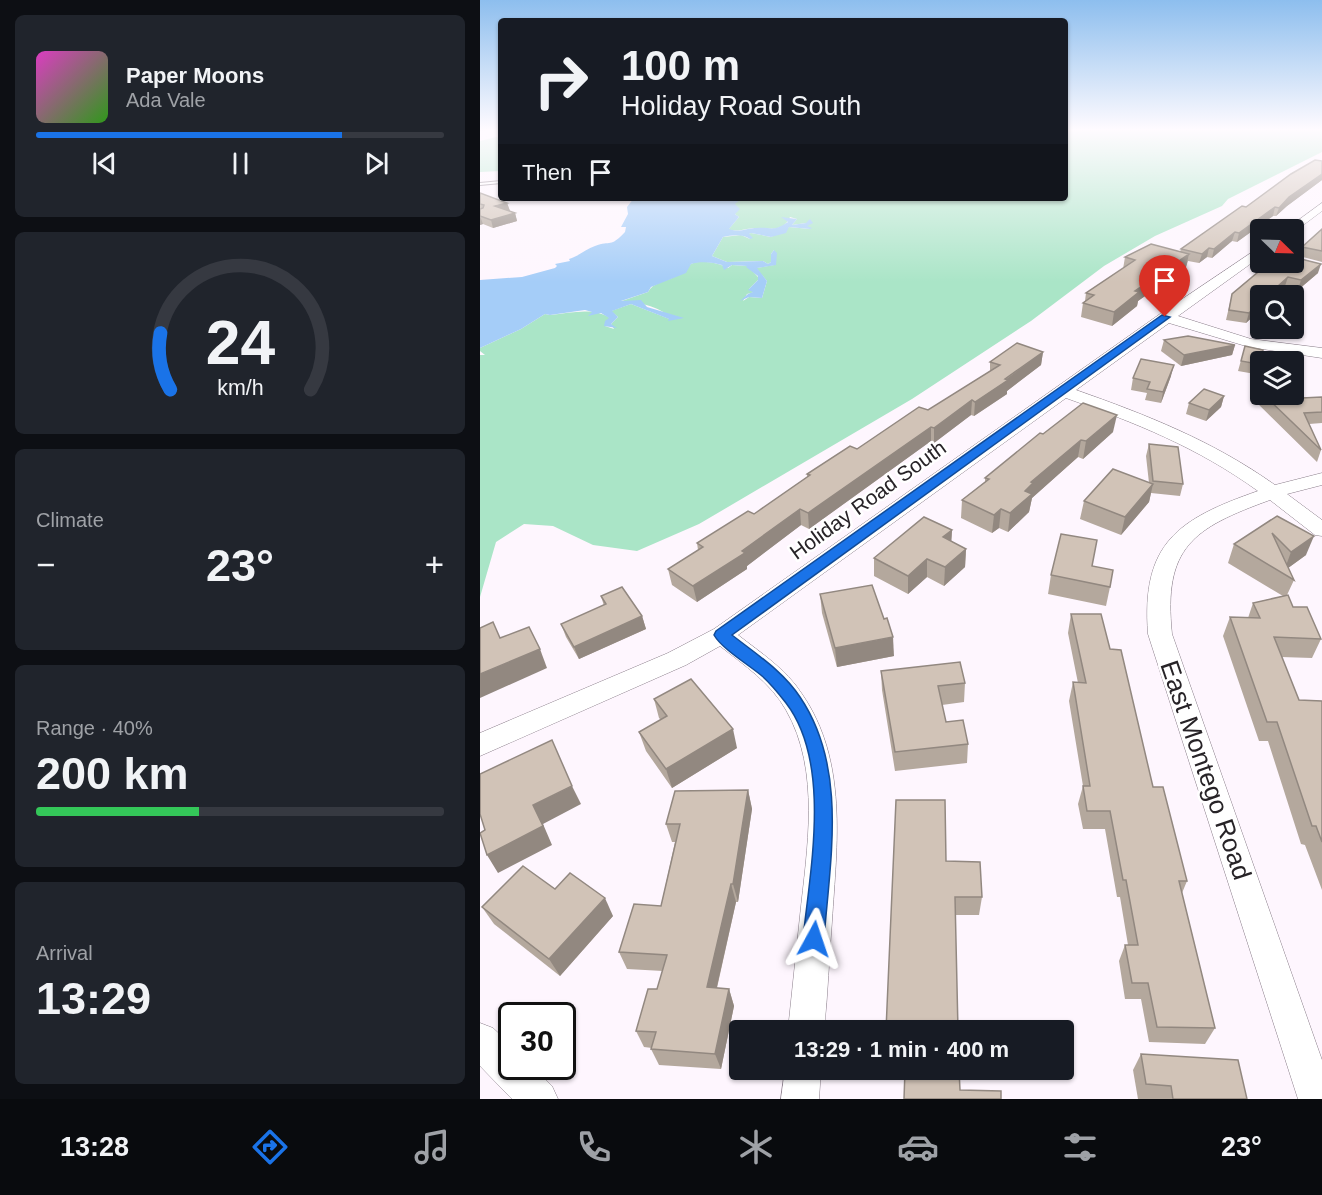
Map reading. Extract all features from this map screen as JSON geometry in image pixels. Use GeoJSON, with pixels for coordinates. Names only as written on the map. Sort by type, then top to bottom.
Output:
{"type":"FeatureCollection","features":[{"type":"Feature","properties":{"kind":"street"},"geometry":{"type":"LineString","coordinates":[[1304,221],[1320,210]]}},
{"type":"Feature","properties":{"kind":"street","name":"Holiday Road South"},"geometry":{"type":"LineString","coordinates":[[480,745],[677,659],[722,635],[1250,258]]}},
{"type":"Feature","properties":{"kind":"street"},"geometry":{"type":"LineString","coordinates":[[1165,317],[1249,343],[1322,353]]}},
{"type":"Feature","properties":{"kind":"street"},"geometry":{"type":"LineString","coordinates":[[1062,391],[1168,430],[1201,446],[1238,468],[1322,530]]}},
{"type":"Feature","properties":{"kind":"street","name":"East Montego Road"},"geometry":{"type":"LineString","coordinates":[[1317,1099],[1160,634],[1156,608],[1157,588],[1163,568],[1173,548],[1187,533],[1223,512],[1270,492],[1322,479]]}},
{"type":"Feature","properties":{"kind":"street"},"geometry":{"type":"LineString","coordinates":[[722,635],[770,674],[794,700],[811,731],[821,773],[823,826],[807,1020]]}},
{"type":"Feature","properties":{"kind":"street"},"geometry":{"type":"LineString","coordinates":[[480,1041],[539,1099]]}},
{"type":"Feature","properties":{"kind":"street"},"geometry":{"type":"LineString","coordinates":[[801,1099],[802,1080]]}},
{"type":"Feature","properties":{"kind":"lane"},"geometry":{"type":"LineString","coordinates":[[482,184],[498,182]]}},
{"type":"Feature","properties":{"kind":"lane"},"geometry":{"type":"LineString","coordinates":[[482,184],[498,187]]}},
{"type":"Feature","properties":{"kind":"green space"},"geometry":{"type":"Polygon","coordinates":[[[1068,180],[1265,180],[1228,199],[1222,206],[1155,236],[1104,266],[1031,321],[912,399],[699,524],[637,551],[593,545],[553,526],[524,524],[496,542],[480,597],[480,355],[485,355],[480,348],[521,329],[545,314],[596,313],[610,318],[605,326],[614,329],[611,324],[618,317],[611,311],[631,304],[672,320],[662,311],[648,305],[619,302],[648,292],[655,285],[675,277],[688,265],[699,262],[710,262],[728,268],[732,265],[748,266],[758,280],[749,289],[755,292],[747,294],[743,301],[749,297],[762,298],[767,281],[756,268],[774,265],[774,250],[771,254],[771,262],[768,264],[763,261],[727,262],[712,256],[723,237],[741,235],[750,239],[748,234],[751,233],[771,237],[789,227],[810,229],[806,223],[792,225],[797,219],[790,217],[780,228],[728,230],[739,217],[735,214],[735,203],[738,201],[1068,201],[1068,180]]]}},
{"type":"Feature","properties":{"kind":"water"},"geometry":{"type":"Polygon","coordinates":[[[632,201],[738,201],[735,204],[740,209],[735,214],[739,217],[729,229],[776,228],[788,222],[781,217],[797,219],[792,225],[806,223],[810,219],[813,223],[807,226],[812,228],[810,229],[789,227],[786,233],[771,237],[751,233],[749,234],[753,238],[750,239],[737,235],[723,237],[712,256],[727,262],[763,261],[768,264],[771,262],[771,254],[774,250],[777,253],[776,265],[757,268],[767,281],[762,298],[749,297],[740,301],[753,292],[748,290],[758,280],[758,276],[747,266],[732,265],[724,270],[722,265],[718,264],[695,263],[691,264],[686,273],[651,287],[648,292],[621,301],[641,300],[647,307],[684,318],[668,321],[669,319],[631,304],[612,311],[618,317],[611,324],[617,328],[604,326],[605,321],[609,318],[601,313],[588,316],[592,312],[585,310],[545,314],[521,329],[480,348],[480,280],[522,277],[555,268],[557,266],[555,264],[570,261],[569,259],[592,247],[613,242],[625,232],[626,227],[621,227],[628,214],[627,207],[632,201]]]}},
{"type":"Feature","properties":{"kind":"building"},"geometry":{"type":"Polygon","coordinates":[[[1282,180],[1313,180],[1289,197],[1279,208],[1275,207],[1258,219],[1250,219],[1250,225],[1239,233],[1235,232],[1214,249],[1209,248],[1202,254],[1181,249],[1242,206],[1246,207],[1282,180]]]}},
{"type":"Feature","properties":{"kind":"building"},"geometry":{"type":"Polygon","coordinates":[[[480,193],[507,203],[495,206],[515,213],[491,220],[480,216],[480,209],[484,205],[480,204],[480,193]]]}},
{"type":"Feature","properties":{"kind":"building"},"geometry":{"type":"Polygon","coordinates":[[[1322,229],[1322,251],[1304,247],[1322,229]]]}},
{"type":"Feature","properties":{"kind":"building"},"geometry":{"type":"Polygon","coordinates":[[[1151,244],[1189,254],[1135,291],[1139,292],[1114,312],[1083,303],[1094,295],[1086,293],[1135,260],[1125,257],[1151,244]]]}},
{"type":"Feature","properties":{"kind":"building"},"geometry":{"type":"Polygon","coordinates":[[[1304,260],[1321,264],[1301,280],[1288,277],[1279,285],[1250,285],[1249,313],[1229,310],[1232,294],[1257,273],[1304,273],[1304,260]]]}},
{"type":"Feature","properties":{"kind":"building"},"geometry":{"type":"Polygon","coordinates":[[[1188,336],[1235,345],[1184,355],[1164,340],[1188,336]]]}},
{"type":"Feature","properties":{"kind":"building"},"geometry":{"type":"Polygon","coordinates":[[[1017,343],[1043,352],[1005,379],[1008,380],[975,402],[972,400],[934,428],[931,427],[808,513],[800,509],[742,551],[745,553],[693,586],[668,569],[703,547],[697,543],[748,511],[754,514],[810,475],[807,474],[850,446],[857,449],[919,407],[928,410],[1000,365],[990,362],[1017,343]]]}},
{"type":"Feature","properties":{"kind":"building"},"geometry":{"type":"Polygon","coordinates":[[[1245,346],[1263,350],[1250,351],[1250,363],[1241,361],[1245,346]]]}},
{"type":"Feature","properties":{"kind":"building"},"geometry":{"type":"Polygon","coordinates":[[[1141,359],[1174,365],[1163,392],[1147,389],[1150,382],[1133,378],[1141,359]]]}},
{"type":"Feature","properties":{"kind":"building"},"geometry":{"type":"Polygon","coordinates":[[[1204,389],[1224,396],[1209,410],[1189,403],[1204,389]]]}},
{"type":"Feature","properties":{"kind":"building"},"geometry":{"type":"Polygon","coordinates":[[[1322,397],[1322,412],[1304,413],[1321,450],[1274,405],[1304,405],[1304,398],[1322,397]]]}},
{"type":"Feature","properties":{"kind":"building"},"geometry":{"type":"Polygon","coordinates":[[[1083,403],[1117,415],[1086,441],[1081,440],[1031,482],[1033,483],[1025,491],[1032,494],[1010,513],[1001,509],[994,515],[962,500],[1040,433],[1043,434],[1083,403]]]}},
{"type":"Feature","properties":{"kind":"building"},"geometry":{"type":"Polygon","coordinates":[[[1149,444],[1178,447],[1183,484],[1153,481],[1149,444]]]}},
{"type":"Feature","properties":{"kind":"building"},"geometry":{"type":"Polygon","coordinates":[[[1113,469],[1153,484],[1125,517],[1084,501],[1113,469]]]}},
{"type":"Feature","properties":{"kind":"building"},"geometry":{"type":"Polygon","coordinates":[[[1277,516],[1314,536],[1291,552],[1272,533],[1294,580],[1234,544],[1277,516]]]}},
{"type":"Feature","properties":{"kind":"building"},"geometry":{"type":"Polygon","coordinates":[[[924,517],[952,530],[943,537],[966,549],[945,567],[927,559],[908,576],[874,558],[924,517]]]}},
{"type":"Feature","properties":{"kind":"building"},"geometry":{"type":"Polygon","coordinates":[[[1061,534],[1097,540],[1092,566],[1113,570],[1110,587],[1051,575],[1061,534]]]}},
{"type":"Feature","properties":{"kind":"building"},"geometry":{"type":"Polygon","coordinates":[[[872,585],[893,637],[835,648],[820,594],[872,585]]]}},
{"type":"Feature","properties":{"kind":"building"},"geometry":{"type":"Polygon","coordinates":[[[622,587],[642,616],[574,647],[561,624],[606,604],[601,596],[622,587]]]}},
{"type":"Feature","properties":{"kind":"building"},"geometry":{"type":"Polygon","coordinates":[[[1288,595],[1293,607],[1307,607],[1321,639],[1274,637],[1299,700],[1322,701],[1322,842],[1316,826],[1312,826],[1277,722],[1267,722],[1230,617],[1260,618],[1253,603],[1288,595]]]}},
{"type":"Feature","properties":{"kind":"building"},"geometry":{"type":"Polygon","coordinates":[[[1071,614],[1101,614],[1110,649],[1121,650],[1153,787],[1163,787],[1187,881],[1179,881],[1215,1028],[1157,1027],[1148,983],[1132,983],[1125,945],[1138,945],[1110,811],[1087,811],[1083,786],[1090,786],[1073,682],[1086,683],[1071,614]]]}},
{"type":"Feature","properties":{"kind":"building"},"geometry":{"type":"Polygon","coordinates":[[[493,622],[500,638],[529,627],[540,649],[480,674],[480,628],[493,622]]]}},
{"type":"Feature","properties":{"kind":"building"},"geometry":{"type":"Polygon","coordinates":[[[960,662],[965,683],[938,686],[946,722],[963,720],[968,744],[895,752],[881,671],[960,662]]]}},
{"type":"Feature","properties":{"kind":"building"},"geometry":{"type":"Polygon","coordinates":[[[691,679],[733,729],[666,769],[639,732],[667,716],[654,699],[691,679]]]}},
{"type":"Feature","properties":{"kind":"building"},"geometry":{"type":"Polygon","coordinates":[[[552,740],[572,786],[533,805],[543,826],[487,855],[480,833],[485,830],[480,814],[480,774],[552,740]]]}},
{"type":"Feature","properties":{"kind":"building"},"geometry":{"type":"Polygon","coordinates":[[[748,790],[733,884],[731,884],[707,987],[729,989],[715,1054],[651,1049],[656,1032],[636,1031],[648,989],[657,989],[667,955],[619,952],[634,904],[661,906],[680,824],[666,824],[675,791],[748,790]]]}},
{"type":"Feature","properties":{"kind":"building"},"geometry":{"type":"Polygon","coordinates":[[[896,800],[945,800],[946,861],[980,862],[982,897],[955,897],[958,1020],[886,1020],[896,800]]]}},
{"type":"Feature","properties":{"kind":"building"},"geometry":{"type":"Polygon","coordinates":[[[523,866],[555,889],[570,873],[605,898],[549,959],[482,907],[523,866]]]}},
{"type":"Feature","properties":{"kind":"building"},"geometry":{"type":"Polygon","coordinates":[[[1141,1054],[1238,1060],[1247,1099],[1173,1099],[1171,1086],[1146,1084],[1141,1054]]]}},
{"type":"Feature","properties":{"kind":"building"},"geometry":{"type":"Polygon","coordinates":[[[905,1080],[960,1080],[960,1090],[1001,1091],[1001,1099],[904,1099],[905,1080]]]}},
{"type":"Feature","properties":{"kind":"route"},"geometry":{"type":"LineString","coordinates":[[814,939],[823,826],[821,773],[811,731],[794,700],[770,674],[722,635],[1165,317]]}}]}
